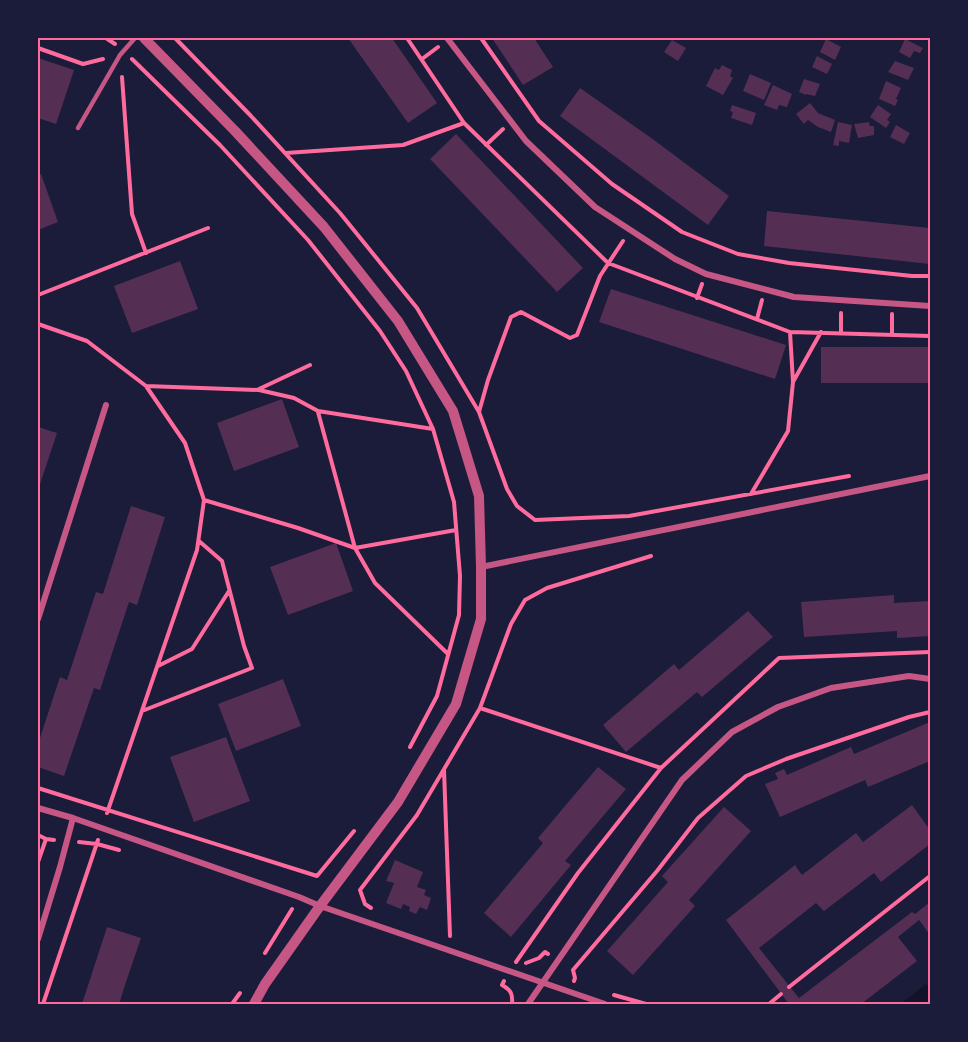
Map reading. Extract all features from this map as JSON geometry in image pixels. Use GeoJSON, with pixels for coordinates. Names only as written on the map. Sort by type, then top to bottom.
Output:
{"type":"FeatureCollection","features":[{"type":"Feature","properties":{"kind":"street"},"geometry":{"type":"LineString","coordinates":[[144,38],[324,227],[399,321],[453,411],[479,496],[481,619],[456,704],[398,802],[320,906],[265,984],[254,1005]]}},
{"type":"Feature","properties":{"kind":"street"},"geometry":{"type":"LineString","coordinates":[[448,38],[526,141],[595,207],[675,260],[706,274],[794,297],[930,306]]}},
{"type":"Feature","properties":{"kind":"street"},"geometry":{"type":"LineString","coordinates":[[38,619],[106,405]]}},
{"type":"Feature","properties":{"kind":"street"},"geometry":{"type":"LineString","coordinates":[[481,567],[930,476]]}},
{"type":"Feature","properties":{"kind":"street"},"geometry":{"type":"LineString","coordinates":[[528,1005],[682,780],[732,732],[778,707],[831,688],[909,676],[930,679]]}},
{"type":"Feature","properties":{"kind":"street"},"geometry":{"type":"LineString","coordinates":[[38,808],[102,828],[605,1005]]}},
{"type":"Feature","properties":{"kind":"street"},"geometry":{"type":"LineString","coordinates":[[38,939],[73,818]]}},
{"type":"Feature","properties":{"kind":"lane"},"geometry":{"type":"LineString","coordinates":[[78,128],[122,53],[135,38]]}},
{"type":"Feature","properties":{"kind":"path"},"geometry":{"type":"LineString","coordinates":[[106,38],[220,145],[308,240],[380,331],[405,371],[433,429],[454,502],[460,576],[459,615],[437,696],[406,754]]}},
{"type":"Feature","properties":{"kind":"path"},"geometry":{"type":"LineString","coordinates":[[422,59],[448,38]]}},
{"type":"Feature","properties":{"kind":"path"},"geometry":{"type":"LineString","coordinates":[[481,38],[539,121],[612,184],[682,232],[738,254],[789,263],[930,276]]}},
{"type":"Feature","properties":{"kind":"path"},"geometry":{"type":"LineString","coordinates":[[38,48],[83,64],[122,53]]}},
{"type":"Feature","properties":{"kind":"path"},"geometry":{"type":"LineString","coordinates":[[122,53],[132,214],[146,253]]}},
{"type":"Feature","properties":{"kind":"path"},"geometry":{"type":"LineString","coordinates":[[285,153],[402,145],[464,123]]}},
{"type":"Feature","properties":{"kind":"path"},"geometry":{"type":"LineString","coordinates":[[486,145],[502,129]]}},
{"type":"Feature","properties":{"kind":"path"},"geometry":{"type":"LineString","coordinates":[[38,295],[208,228]]}},
{"type":"Feature","properties":{"kind":"path"},"geometry":{"type":"LineString","coordinates":[[479,412],[511,317],[521,312],[570,339],[577,335],[600,276],[630,231]]}},
{"type":"Feature","properties":{"kind":"path"},"geometry":{"type":"LineString","coordinates":[[841,333],[842,300]]}},
{"type":"Feature","properties":{"kind":"path"},"geometry":{"type":"LineString","coordinates":[[38,324],[87,341],[146,386],[185,443],[204,500],[197,550],[44,1005]]}},
{"type":"Feature","properties":{"kind":"path"},"geometry":{"type":"LineString","coordinates":[[751,494],[788,430],[793,382],[790,332]]}},
{"type":"Feature","properties":{"kind":"path"},"geometry":{"type":"LineString","coordinates":[[793,382],[821,332]]}},
{"type":"Feature","properties":{"kind":"path"},"geometry":{"type":"LineString","coordinates":[[259,390],[310,365]]}},
{"type":"Feature","properties":{"kind":"path"},"geometry":{"type":"LineString","coordinates":[[146,386],[259,390],[294,398],[318,411],[433,429]]}},
{"type":"Feature","properties":{"kind":"path"},"geometry":{"type":"LineString","coordinates":[[318,411],[355,548],[375,583],[448,655]]}},
{"type":"Feature","properties":{"kind":"path"},"geometry":{"type":"LineString","coordinates":[[535,520],[629,516],[853,476]]}},
{"type":"Feature","properties":{"kind":"path"},"geometry":{"type":"LineString","coordinates":[[204,500],[355,548],[456,530]]}},
{"type":"Feature","properties":{"kind":"path"},"geometry":{"type":"LineString","coordinates":[[142,712],[252,668],[222,561],[199,540]]}},
{"type":"Feature","properties":{"kind":"path"},"geometry":{"type":"LineString","coordinates":[[360,890],[417,815],[480,708],[512,624],[525,600],[547,588],[651,556]]}},
{"type":"Feature","properties":{"kind":"path"},"geometry":{"type":"LineString","coordinates":[[157,666],[192,649],[229,590]]}},
{"type":"Feature","properties":{"kind":"path"},"geometry":{"type":"LineString","coordinates":[[480,708],[661,768]]}},
{"type":"Feature","properties":{"kind":"path"},"geometry":{"type":"LineString","coordinates":[[575,978],[573,970],[657,871],[698,818],[746,776],[786,759],[930,712]]}},
{"type":"Feature","properties":{"kind":"path"},"geometry":{"type":"LineString","coordinates":[[444,769],[450,936]]}},
{"type":"Feature","properties":{"kind":"path"},"geometry":{"type":"LineString","coordinates":[[38,788],[317,876],[356,829]]}},
{"type":"Feature","properties":{"kind":"path"},"geometry":{"type":"LineString","coordinates":[[38,862],[46,839]]}},
{"type":"Feature","properties":{"kind":"path"},"geometry":{"type":"LineString","coordinates":[[789,987],[930,876]]}},
{"type":"Feature","properties":{"kind":"path"},"geometry":{"type":"LineString","coordinates":[[769,1005],[781,994]]}},
{"type":"Feature","properties":{"kind":"shaded area"},"geometry":{"type":"Polygon","coordinates":[[[926,984],[930,989],[930,1004],[902,1003],[926,984]]]}},
{"type":"Feature","properties":{"kind":"building"},"geometry":{"type":"Polygon","coordinates":[[[348,38],[392,38],[437,103],[408,123],[348,38]]]}},
{"type":"Feature","properties":{"kind":"building"},"geometry":{"type":"Polygon","coordinates":[[[492,38],[534,38],[553,67],[523,85],[492,38]]]}},
{"type":"Feature","properties":{"kind":"building"},"geometry":{"type":"Polygon","coordinates":[[[826,39],[841,47],[835,60],[820,52],[826,39]]]}},
{"type":"Feature","properties":{"kind":"building"},"geometry":{"type":"Polygon","coordinates":[[[905,39],[923,48],[920,53],[914,51],[910,58],[899,52],[905,39]]]}},
{"type":"Feature","properties":{"kind":"building"},"geometry":{"type":"Polygon","coordinates":[[[672,40],[686,48],[678,61],[664,52],[672,40]]]}},
{"type":"Feature","properties":{"kind":"building"},"geometry":{"type":"Polygon","coordinates":[[[817,56],[832,64],[827,74],[812,67],[817,56]]]}},
{"type":"Feature","properties":{"kind":"building"},"geometry":{"type":"Polygon","coordinates":[[[38,58],[74,70],[56,124],[38,118],[38,58]]]}},
{"type":"Feature","properties":{"kind":"building"},"geometry":{"type":"Polygon","coordinates":[[[895,61],[914,68],[908,80],[888,72],[895,61]]]}},
{"type":"Feature","properties":{"kind":"building"},"geometry":{"type":"Polygon","coordinates":[[[722,65],[732,70],[730,76],[733,78],[723,95],[706,86],[715,68],[719,70],[722,65]]]}},
{"type":"Feature","properties":{"kind":"building"},"geometry":{"type":"Polygon","coordinates":[[[750,74],[771,83],[764,100],[743,91],[750,74]]]}},
{"type":"Feature","properties":{"kind":"building"},"geometry":{"type":"Polygon","coordinates":[[[804,79],[820,84],[815,96],[799,92],[804,79]]]}},
{"type":"Feature","properties":{"kind":"building"},"geometry":{"type":"Polygon","coordinates":[[[886,81],[901,88],[895,106],[879,99],[886,81]]]}},
{"type":"Feature","properties":{"kind":"building"},"geometry":{"type":"Polygon","coordinates":[[[773,85],[792,94],[787,107],[779,105],[777,110],[764,105],[773,85]]]}},
{"type":"Feature","properties":{"kind":"building"},"geometry":{"type":"Polygon","coordinates":[[[580,88],[729,196],[708,225],[560,116],[580,88]]]}},
{"type":"Feature","properties":{"kind":"building"},"geometry":{"type":"Polygon","coordinates":[[[810,103],[818,113],[835,120],[831,132],[808,120],[804,124],[796,114],[810,103]]]}},
{"type":"Feature","properties":{"kind":"building"},"geometry":{"type":"Polygon","coordinates":[[[732,105],[756,113],[752,125],[731,118],[732,105]]]}},
{"type":"Feature","properties":{"kind":"building"},"geometry":{"type":"Polygon","coordinates":[[[878,105],[891,114],[886,128],[870,117],[878,105]]]}},
{"type":"Feature","properties":{"kind":"building"},"geometry":{"type":"Polygon","coordinates":[[[838,122],[852,125],[849,143],[839,141],[839,146],[833,145],[838,122]]]}},
{"type":"Feature","properties":{"kind":"building"},"geometry":{"type":"Polygon","coordinates":[[[869,122],[870,126],[874,126],[874,135],[858,138],[854,124],[869,122]]]}},
{"type":"Feature","properties":{"kind":"building"},"geometry":{"type":"Polygon","coordinates":[[[896,125],[910,133],[904,144],[890,137],[896,125]]]}},
{"type":"Feature","properties":{"kind":"building"},"geometry":{"type":"Polygon","coordinates":[[[456,134],[583,268],[557,292],[430,159],[456,134]]]}},
{"type":"Feature","properties":{"kind":"building"},"geometry":{"type":"Polygon","coordinates":[[[41,174],[58,222],[38,230],[38,175],[41,174]]]}},
{"type":"Feature","properties":{"kind":"building"},"geometry":{"type":"Polygon","coordinates":[[[767,211],[930,228],[930,264],[764,246],[767,211]]]}},
{"type":"Feature","properties":{"kind":"building"},"geometry":{"type":"Polygon","coordinates":[[[180,261],[198,309],[132,333],[114,286],[180,261]]]}},
{"type":"Feature","properties":{"kind":"building"},"geometry":{"type":"Polygon","coordinates":[[[611,289],[786,345],[775,379],[599,322],[611,289]]]}},
{"type":"Feature","properties":{"kind":"building"},"geometry":{"type":"Polygon","coordinates":[[[821,347],[930,347],[930,383],[821,383],[821,347]]]}},
{"type":"Feature","properties":{"kind":"building"},"geometry":{"type":"Polygon","coordinates":[[[282,399],[299,447],[234,471],[217,423],[282,399]]]}},
{"type":"Feature","properties":{"kind":"building"},"geometry":{"type":"Polygon","coordinates":[[[38,427],[57,433],[38,490],[38,427]]]}},
{"type":"Feature","properties":{"kind":"building"},"geometry":{"type":"Polygon","coordinates":[[[131,506],[165,517],[137,605],[129,602],[100,690],[94,688],[64,776],[38,767],[38,744],[60,677],[67,680],[96,592],[103,594],[131,506]]]}},
{"type":"Feature","properties":{"kind":"building"},"geometry":{"type":"Polygon","coordinates":[[[336,543],[353,591],[288,615],[270,567],[336,543]]]}},
{"type":"Feature","properties":{"kind":"building"},"geometry":{"type":"Polygon","coordinates":[[[894,595],[894,603],[930,601],[930,636],[897,638],[897,631],[804,637],[801,602],[894,595]]]}},
{"type":"Feature","properties":{"kind":"building"},"geometry":{"type":"Polygon","coordinates":[[[748,611],[773,637],[702,697],[697,692],[626,752],[603,725],[674,664],[679,670],[748,611]]]}},
{"type":"Feature","properties":{"kind":"building"},"geometry":{"type":"Polygon","coordinates":[[[283,679],[301,726],[236,751],[218,704],[283,679]]]}},
{"type":"Feature","properties":{"kind":"building"},"geometry":{"type":"Polygon","coordinates":[[[930,722],[930,761],[868,787],[865,780],[780,817],[765,784],[778,779],[775,773],[784,769],[787,775],[851,747],[854,754],[930,722]]]}},
{"type":"Feature","properties":{"kind":"building"},"geometry":{"type":"Polygon","coordinates":[[[226,737],[250,801],[194,822],[170,757],[226,737]]]}},
{"type":"Feature","properties":{"kind":"building"},"geometry":{"type":"Polygon","coordinates":[[[598,767],[626,789],[565,861],[571,865],[511,937],[484,913],[543,843],[538,838],[598,767]]]}},
{"type":"Feature","properties":{"kind":"building"},"geometry":{"type":"Polygon","coordinates":[[[912,805],[930,830],[930,844],[881,882],[874,873],[824,911],[816,903],[759,948],[799,998],[912,912],[915,914],[930,902],[930,935],[919,920],[898,937],[917,961],[861,1004],[789,1004],[726,920],[795,865],[802,875],[856,833],[863,842],[912,805]]]}},
{"type":"Feature","properties":{"kind":"building"},"geometry":{"type":"Polygon","coordinates":[[[724,807],[751,831],[689,900],[695,906],[633,975],[607,951],[668,882],[662,876],[724,807]]]}},
{"type":"Feature","properties":{"kind":"building"},"geometry":{"type":"Polygon","coordinates":[[[395,860],[423,872],[417,887],[426,890],[424,895],[431,898],[427,910],[420,907],[416,914],[409,911],[410,907],[403,904],[401,909],[386,903],[394,883],[386,881],[395,860]]]}},
{"type":"Feature","properties":{"kind":"building"},"geometry":{"type":"Polygon","coordinates":[[[107,927],[141,938],[119,1004],[82,1004],[107,927]]]}}]}
